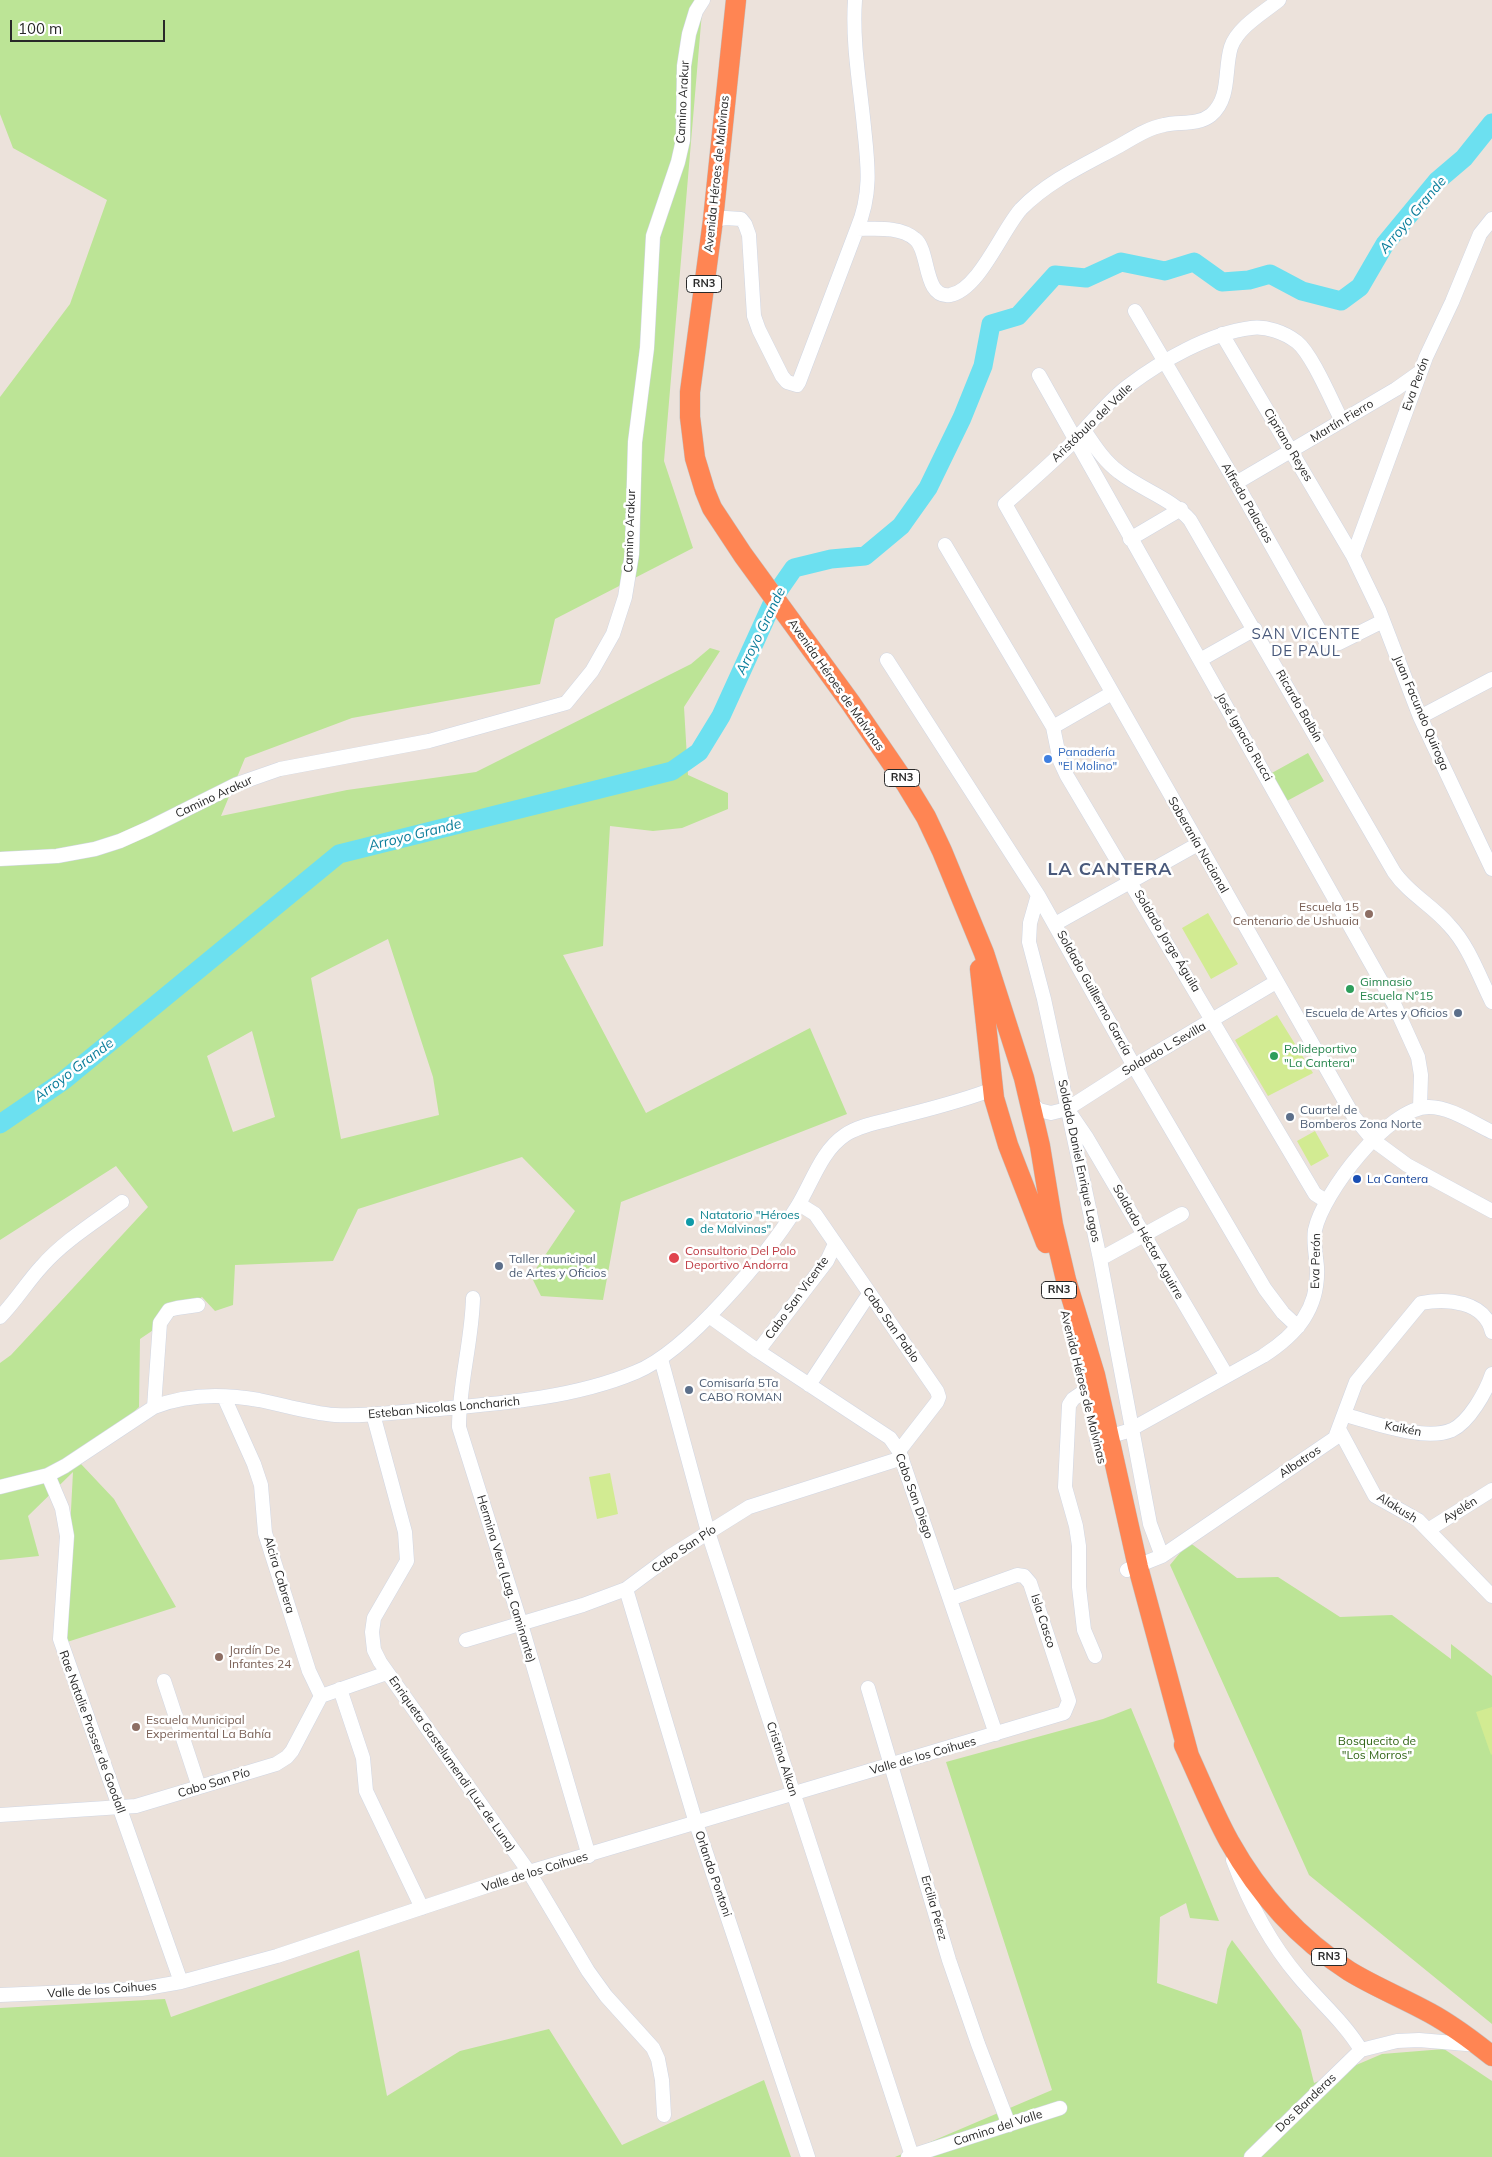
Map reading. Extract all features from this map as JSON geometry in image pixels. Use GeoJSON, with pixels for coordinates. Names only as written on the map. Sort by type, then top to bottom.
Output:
{"type":"FeatureCollection","features":[{"type":"Feature","properties":{"kind":"highway","name":"Avenida Héroes de Malvinas"},"geometry":{"type":"LineString","coordinates":[[736,0],[713,220],[690,392],[692,442],[705,491],[712,508],[743,556],[806,641],[906,784],[926,817],[986,959],[1030,1102],[1053,1225],[1066,1280],[1092,1366],[1103,1438],[1132,1568],[1189,1756],[1219,1822],[1242,1863],[1259,1887],[1293,1927],[1311,1944],[1351,1972],[1429,2012],[1486,2051]]}},
{"type":"Feature","properties":{"kind":"highway","name":"Avenida Héroes de Malvinas"},"geometry":{"type":"LineString","coordinates":[[973,928],[980,967],[993,1086],[1000,1119],[1008,1145],[1033,1205],[1048,1248],[1086,1390],[1103,1438]]}},
{"type":"Feature","properties":{"kind":"highway"},"geometry":{"type":"LineString","coordinates":[[993,1086],[1004,1074],[1024,1078]]}},
{"type":"Feature","properties":{"kind":"highway"},"geometry":{"type":"LineString","coordinates":[[1008,1145],[1024,1148],[1033,1143],[1037,1135]]}},
{"type":"Feature","properties":{"kind":"street","name":"Camino Arakur"},"geometry":{"type":"LineString","coordinates":[[0,859],[57,856],[95,849],[120,842],[237,784],[280,769],[428,741],[566,703],[592,672],[613,634],[626,597],[632,554],[635,442],[647,348],[652,236],[671,185],[681,147],[684,66],[689,34],[696,11],[703,0]]}},
{"type":"Feature","properties":{"kind":"street"},"geometry":{"type":"LineString","coordinates":[[713,220],[740,219],[745,224],[748,235],[754,316],[758,330],[782,376],[792,385],[797,385],[800,382],[867,199],[868,169],[855,36],[855,0]]}},
{"type":"Feature","properties":{"kind":"street"},"geometry":{"type":"LineString","coordinates":[[857,229],[896,231],[907,233],[917,239],[924,252],[928,276],[933,287],[940,293],[948,295],[956,293],[967,285],[981,269],[1017,214],[1044,189],[1144,132],[1164,125],[1191,123],[1211,114],[1220,103],[1225,87],[1231,47],[1238,34],[1279,0]]}},
{"type":"Feature","properties":{"kind":"street","name":"Eva Perón"},"geometry":{"type":"LineString","coordinates":[[1353,556],[1420,372],[1480,234],[1492,219]]}},
{"type":"Feature","properties":{"kind":"street","name":"Alfredo Palacios"},"geometry":{"type":"LineString","coordinates":[[1135,311],[1325,640],[1332,644],[1339,643],[1383,621]]}},
{"type":"Feature","properties":{"kind":"street","name":"Aristóbulo del Valle"},"geometry":{"type":"LineString","coordinates":[[1005,504],[1074,441],[1129,385],[1164,362],[1222,334],[1251,328],[1267,328],[1280,332],[1298,343],[1310,360],[1342,420]]}},
{"type":"Feature","properties":{"kind":"street","name":"Cipriano Reyes"},"geometry":{"type":"LineString","coordinates":[[1222,334],[1353,556]]}},
{"type":"Feature","properties":{"kind":"street","name":"Martín Fierro"},"geometry":{"type":"LineString","coordinates":[[1236,483],[1420,372]]}},
{"type":"Feature","properties":{"kind":"street","name":"José Ignacio Rucci"},"geometry":{"type":"LineString","coordinates":[[1039,375],[1074,441],[1356,934],[1394,1004],[1418,1057],[1421,1075],[1420,1108]]}},
{"type":"Feature","properties":{"kind":"street","name":"Ricardo Balbín"},"geometry":{"type":"LineString","coordinates":[[1084,430],[1100,454],[1118,472],[1181,509],[1190,520],[1255,629],[1394,872],[1403,886],[1451,926],[1464,944],[1492,1002]]}},
{"type":"Feature","properties":{"kind":"street","name":"Soberanía Nacional"},"geometry":{"type":"LineString","coordinates":[[1005,504],[1354,1117],[1373,1140],[1407,1165],[1492,1211]]}},
{"type":"Feature","properties":{"kind":"street"},"geometry":{"type":"LineString","coordinates":[[1130,539],[1181,509]]}},
{"type":"Feature","properties":{"kind":"street","name":"Soldado Jorge Águila"},"geometry":{"type":"LineString","coordinates":[[945,546],[1053,727],[1060,761],[1067,776],[1316,1194],[1326,1201]]}},
{"type":"Feature","properties":{"kind":"street","name":"Juan Facundo Quiroga"},"geometry":{"type":"LineString","coordinates":[[1353,556],[1383,621],[1420,717],[1492,868]]}},
{"type":"Feature","properties":{"kind":"street"},"geometry":{"type":"LineString","coordinates":[[1200,660],[1255,629]]}},
{"type":"Feature","properties":{"kind":"street","name":"Soldado Guillermo García"},"geometry":{"type":"LineString","coordinates":[[887,660],[1038,895],[1134,1066],[1265,1289],[1283,1313],[1298,1327]]}},
{"type":"Feature","properties":{"kind":"street"},"geometry":{"type":"LineString","coordinates":[[1420,717],[1492,679]]}},
{"type":"Feature","properties":{"kind":"street"},"geometry":{"type":"LineString","coordinates":[[1053,727],[1112,693]]}},
{"type":"Feature","properties":{"kind":"street"},"geometry":{"type":"LineString","coordinates":[[1055,924],[1198,844]]}},
{"type":"Feature","properties":{"kind":"street","name":"Soldado Daniel Enrique Lagos"},"geometry":{"type":"LineString","coordinates":[[1038,895],[1030,923],[1029,942],[1046,1008],[1100,1259],[1150,1524],[1162,1556]]}},
{"type":"Feature","properties":{"kind":"street","name":"Soldado L Sevilla"},"geometry":{"type":"LineString","coordinates":[[1050,1113],[1067,1109],[1134,1066],[1276,982]]}},
{"type":"Feature","properties":{"kind":"street","name":"Esteban Nicolas Loncharich"},"geometry":{"type":"LineString","coordinates":[[0,1487],[48,1475],[65,1466],[154,1407],[169,1401],[186,1398],[224,1397],[256,1400],[335,1415],[373,1414],[508,1403],[574,1390],[638,1372],[661,1359],[709,1316],[785,1225],[799,1204],[815,1172],[833,1145],[846,1134],[868,1126],[971,1098],[993,1086]]}},
{"type":"Feature","properties":{"kind":"street"},"geometry":{"type":"LineString","coordinates":[[971,1098],[987,1106],[1000,1119]]}},
{"type":"Feature","properties":{"kind":"street"},"geometry":{"type":"LineString","coordinates":[[1030,1102],[1039,1110],[1050,1113],[1037,1135]]}},
{"type":"Feature","properties":{"kind":"street"},"geometry":{"type":"LineString","coordinates":[[1420,1108],[1442,1109],[1492,1131]]}},
{"type":"Feature","properties":{"kind":"street","name":"Eva Perón"},"geometry":{"type":"LineString","coordinates":[[1103,1438],[1133,1428],[1227,1376],[1281,1344],[1298,1327],[1311,1308],[1317,1288],[1315,1230],[1326,1201],[1360,1154],[1373,1140],[1390,1124],[1411,1111],[1420,1108]]}},
{"type":"Feature","properties":{"kind":"street","name":"Soldado Héctor Aguirre"},"geometry":{"type":"LineString","coordinates":[[1067,1109],[1087,1138],[1227,1376]]}},
{"type":"Feature","properties":{"kind":"street"},"geometry":{"type":"LineString","coordinates":[[0,1317],[56,1252],[122,1202]]}},
{"type":"Feature","properties":{"kind":"street","name":"Cabo San Pablo"},"geometry":{"type":"LineString","coordinates":[[799,1204],[815,1214],[937,1391],[939,1396],[901,1455]]}},
{"type":"Feature","properties":{"kind":"street"},"geometry":{"type":"LineString","coordinates":[[1100,1259],[1182,1214]]}},
{"type":"Feature","properties":{"kind":"street","name":"Cabo San Vicente"},"geometry":{"type":"LineString","coordinates":[[758,1351],[827,1261],[834,1244]]}},
{"type":"Feature","properties":{"kind":"street"},"geometry":{"type":"LineString","coordinates":[[809,1385],[869,1294]]}},
{"type":"Feature","properties":{"kind":"street","name":"Hermina Vera (Lag. Caminante)"},"geometry":{"type":"LineString","coordinates":[[472,1298],[472,1319],[459,1407],[459,1427],[521,1624],[589,1856]]}},
{"type":"Feature","properties":{"kind":"street","name":"Albatros"},"geometry":{"type":"LineString","coordinates":[[1132,1568],[1162,1556],[1335,1438],[1356,1382],[1420,1302],[1435,1300],[1464,1303],[1486,1318],[1492,1332]]}},
{"type":"Feature","properties":{"kind":"street"},"geometry":{"type":"LineString","coordinates":[[154,1407],[160,1323],[169,1310],[198,1305]]}},
{"type":"Feature","properties":{"kind":"street","name":"Cabo San Diego"},"geometry":{"type":"LineString","coordinates":[[709,1316],[758,1351],[890,1438],[901,1455],[996,1734]]}},
{"type":"Feature","properties":{"kind":"street","name":"Cristina Alkan"},"geometry":{"type":"LineString","coordinates":[[661,1359],[708,1532],[910,2156]]}},
{"type":"Feature","properties":{"kind":"street","name":"Kaikén"},"geometry":{"type":"LineString","coordinates":[[1344,1416],[1422,1434],[1452,1430],[1464,1421],[1487,1390],[1492,1374]]}},
{"type":"Feature","properties":{"kind":"street"},"geometry":{"type":"LineString","coordinates":[[1086,1390],[1073,1399],[1069,1405],[1065,1487],[1076,1526],[1079,1587],[1084,1630],[1095,1656]]}},
{"type":"Feature","properties":{"kind":"street","name":"Alcira Cabrera"},"geometry":{"type":"LineString","coordinates":[[224,1397],[254,1464],[261,1485],[265,1533],[309,1671],[321,1696]]}},
{"type":"Feature","properties":{"kind":"street","name":"Enriqueta Gastelumendi (Luz de Luna)"},"geometry":{"type":"LineString","coordinates":[[373,1414],[405,1532],[407,1561],[374,1618],[372,1632],[374,1650],[387,1673],[529,1872],[588,1971],[606,1996],[653,2048],[658,2058],[662,2080],[664,2115]]}},
{"type":"Feature","properties":{"kind":"street","name":"Alakush"},"geometry":{"type":"LineString","coordinates":[[1339,1429],[1375,1496],[1418,1520],[1492,1596]]}},
{"type":"Feature","properties":{"kind":"street","name":"Cabo San Pío"},"geometry":{"type":"LineString","coordinates":[[466,1640],[583,1605],[626,1589],[669,1557],[748,1507],[901,1455]]}},
{"type":"Feature","properties":{"kind":"street","name":"Rae Natalie Prosser de Goodall"},"geometry":{"type":"LineString","coordinates":[[48,1475],[62,1508],[67,1536],[60,1639],[181,1982]]}},
{"type":"Feature","properties":{"kind":"street","name":"Ayelén"},"geometry":{"type":"LineString","coordinates":[[1428,1530],[1492,1490]]}},
{"type":"Feature","properties":{"kind":"street","name":"Isla Casco"},"geometry":{"type":"LineString","coordinates":[[950,1599],[1017,1575],[1024,1576],[1030,1583],[1069,1701],[1064,1713]]}},
{"type":"Feature","properties":{"kind":"street","name":"Orlando Pontoni"},"geometry":{"type":"LineString","coordinates":[[626,1589],[696,1823],[808,2157]]}},
{"type":"Feature","properties":{"kind":"street"},"geometry":{"type":"LineString","coordinates":[[321,1696],[387,1673]]}},
{"type":"Feature","properties":{"kind":"street"},"geometry":{"type":"LineString","coordinates":[[164,1681],[198,1787]]}},
{"type":"Feature","properties":{"kind":"street","name":"Ercilia Pérez"},"geometry":{"type":"LineString","coordinates":[[868,1688],[949,1960],[1009,2125]]}},
{"type":"Feature","properties":{"kind":"street"},"geometry":{"type":"LineString","coordinates":[[340,1689],[363,1758],[366,1791],[422,1908]]}},
{"type":"Feature","properties":{"kind":"street","name":"Cabo San Pío"},"geometry":{"type":"LineString","coordinates":[[0,1815],[136,1806],[276,1764],[287,1757],[321,1696]]}},
{"type":"Feature","properties":{"kind":"street","name":"Valle de los Coihues"},"geometry":{"type":"LineString","coordinates":[[0,1995],[141,1989],[181,1982],[277,1956],[529,1872],[589,1856],[1064,1713]]}},
{"type":"Feature","properties":{"kind":"street"},"geometry":{"type":"LineString","coordinates":[[1219,1822],[1246,1894],[1262,1924],[1297,1975],[1344,2026],[1361,2050],[1396,2041],[1412,2040],[1486,2051]]}},
{"type":"Feature","properties":{"kind":"street","name":"Dos Banderas"},"geometry":{"type":"LineString","coordinates":[[1251,2157],[1361,2050]]}},
{"type":"Feature","properties":{"kind":"street","name":"Camino del Valle"},"geometry":{"type":"LineString","coordinates":[[910,2156],[1060,2108]]}},
{"type":"Feature","properties":{"kind":"green space"},"geometry":{"type":"Polygon","coordinates":[[[0,0],[703,0],[664,461],[693,548],[555,619],[540,684],[352,718],[245,758],[221,816],[347,790],[476,772],[691,664],[710,648],[720,651],[684,707],[688,775],[728,793],[728,809],[682,828],[653,831],[610,826],[603,946],[563,955],[646,1113],[810,1028],[847,1114],[621,1202],[603,1300],[541,1296],[531,1276],[575,1211],[522,1157],[358,1209],[333,1261],[235,1265],[233,1305],[215,1311],[202,1297],[140,1339],[139,1407],[81,1464],[114,1499],[176,1607],[64,1643],[73,1472],[28,1516],[39,1556],[0,1560],[0,1363],[11,1355],[148,1207],[116,1166],[0,1240],[0,397],[70,304],[107,200],[13,148],[0,114],[0,0]],[[388,939],[311,978],[341,1139],[439,1115],[433,1077],[388,939]],[[252,1031],[207,1056],[233,1132],[275,1117],[252,1031]]]}},
{"type":"Feature","properties":{"kind":"green space"},"geometry":{"type":"Polygon","coordinates":[[[1308,753],[1324,781],[1285,802],[1270,774],[1308,753]]]}},
{"type":"Feature","properties":{"kind":"green space"},"geometry":{"type":"Polygon","coordinates":[[[1208,913],[1238,964],[1211,979],[1182,928],[1208,913]]]}},
{"type":"Feature","properties":{"kind":"green space","name":"Polideportivo \"La Cantera\""},"geometry":{"type":"Polygon","coordinates":[[[1277,1015],[1313,1073],[1268,1096],[1235,1040],[1277,1015]]]}},
{"type":"Feature","properties":{"kind":"green space"},"geometry":{"type":"Polygon","coordinates":[[[1315,1131],[1329,1156],[1311,1166],[1297,1141],[1315,1131]]]}},
{"type":"Feature","properties":{"kind":"green space"},"geometry":{"type":"Polygon","coordinates":[[[610,1473],[618,1514],[597,1519],[589,1477],[610,1473]]]}},
{"type":"Feature","properties":{"kind":"green space","name":"Bosquecito de \"Los Morros\""},"geometry":{"type":"Polygon","coordinates":[[[1189,1542],[1237,1578],[1278,1577],[1340,1617],[1392,1615],[1451,1659],[1451,1644],[1492,1676],[1492,2024],[1309,1875],[1170,1565],[1189,1542]]]}},
{"type":"Feature","properties":{"kind":"green space"},"geometry":{"type":"Polygon","coordinates":[[[1492,1707],[1492,1754],[1491,1755],[1476,1712],[1492,1707]]]}},
{"type":"Feature","properties":{"kind":"green space"},"geometry":{"type":"Polygon","coordinates":[[[1131,1708],[1219,1921],[1190,1918],[1186,1903],[1160,1917],[1157,1983],[1217,2004],[1227,1949],[1232,1940],[1301,2030],[1314,2083],[1382,2054],[1444,2049],[1492,2081],[1492,2157],[895,2157],[1052,2090],[946,1762],[1103,1719],[1131,1708]]]}},
{"type":"Feature","properties":{"kind":"green space"},"geometry":{"type":"Polygon","coordinates":[[[359,1950],[387,2096],[460,2051],[549,2029],[622,2145],[764,2080],[791,2157],[0,2157],[0,2008],[165,1999],[171,2017],[359,1950]]]}},
{"type":"Feature","properties":{"kind":"waterway","name":"Arroyo Grande"},"geometry":{"type":"LineString","coordinates":[[0,1124],[63,1081],[339,854],[672,771],[699,752],[721,716],[778,591],[794,568],[831,559],[865,556],[901,526],[928,488],[962,418],[983,366],[991,324],[1018,316],[1055,275],[1086,278],[1121,262],[1165,271],[1194,262],[1222,282],[1249,280],[1270,274],[1302,291],[1341,301],[1360,287],[1385,244],[1437,181],[1464,158],[1492,123]]}},
{"type":"Feature","properties":{"kind":"place","name":"Panadería \"El Molino\""},"geometry":{"type":"Point","coordinates":[1048,759]}},
{"type":"Feature","properties":{"kind":"place","name":"Escuela 15 Centenario de Ushuaia"},"geometry":{"type":"Point","coordinates":[1369,914]}},
{"type":"Feature","properties":{"kind":"place","name":"Gimnasio Escuela N°15"},"geometry":{"type":"Point","coordinates":[1350,989]}},
{"type":"Feature","properties":{"kind":"place","name":"Escuela de Artes y Oficios"},"geometry":{"type":"Point","coordinates":[1458,1013]}},
{"type":"Feature","properties":{"kind":"place","name":"Polideportivo \"La Cantera\""},"geometry":{"type":"Point","coordinates":[1274,1056]}},
{"type":"Feature","properties":{"kind":"place","name":"Cuartel de Bomberos Zona Norte"},"geometry":{"type":"Point","coordinates":[1290,1117]}},
{"type":"Feature","properties":{"kind":"place","name":"La Cantera"},"geometry":{"type":"Point","coordinates":[1357,1179]}},
{"type":"Feature","properties":{"kind":"place","name":"Natatorio \"Héroes de Malvinas\""},"geometry":{"type":"Point","coordinates":[690,1222]}},
{"type":"Feature","properties":{"kind":"place","name":"Consultorio Del Polo Deportivo Andorra"},"geometry":{"type":"Point","coordinates":[674,1258]}},
{"type":"Feature","properties":{"kind":"place","name":"Taller municipal de Artes y Oficios"},"geometry":{"type":"Point","coordinates":[499,1266]}},
{"type":"Feature","properties":{"kind":"place","name":"Comisaría 5Ta CABO ROMAN"},"geometry":{"type":"Point","coordinates":[689,1390]}},
{"type":"Feature","properties":{"kind":"place","name":"Jardín De Infantes 24"},"geometry":{"type":"Point","coordinates":[219,1657]}},
{"type":"Feature","properties":{"kind":"place","name":"Escuela Municipal Experimental La Bahía"},"geometry":{"type":"Point","coordinates":[136,1727]}},
{"type":"Feature","properties":{"kind":"district","name":"SAN VICENTE DE PAUL"},"geometry":{"type":"Point","coordinates":[1306,642]}},
{"type":"Feature","properties":{"kind":"district","name":"LA CANTERA"},"geometry":{"type":"Point","coordinates":[1110,870]}}]}
